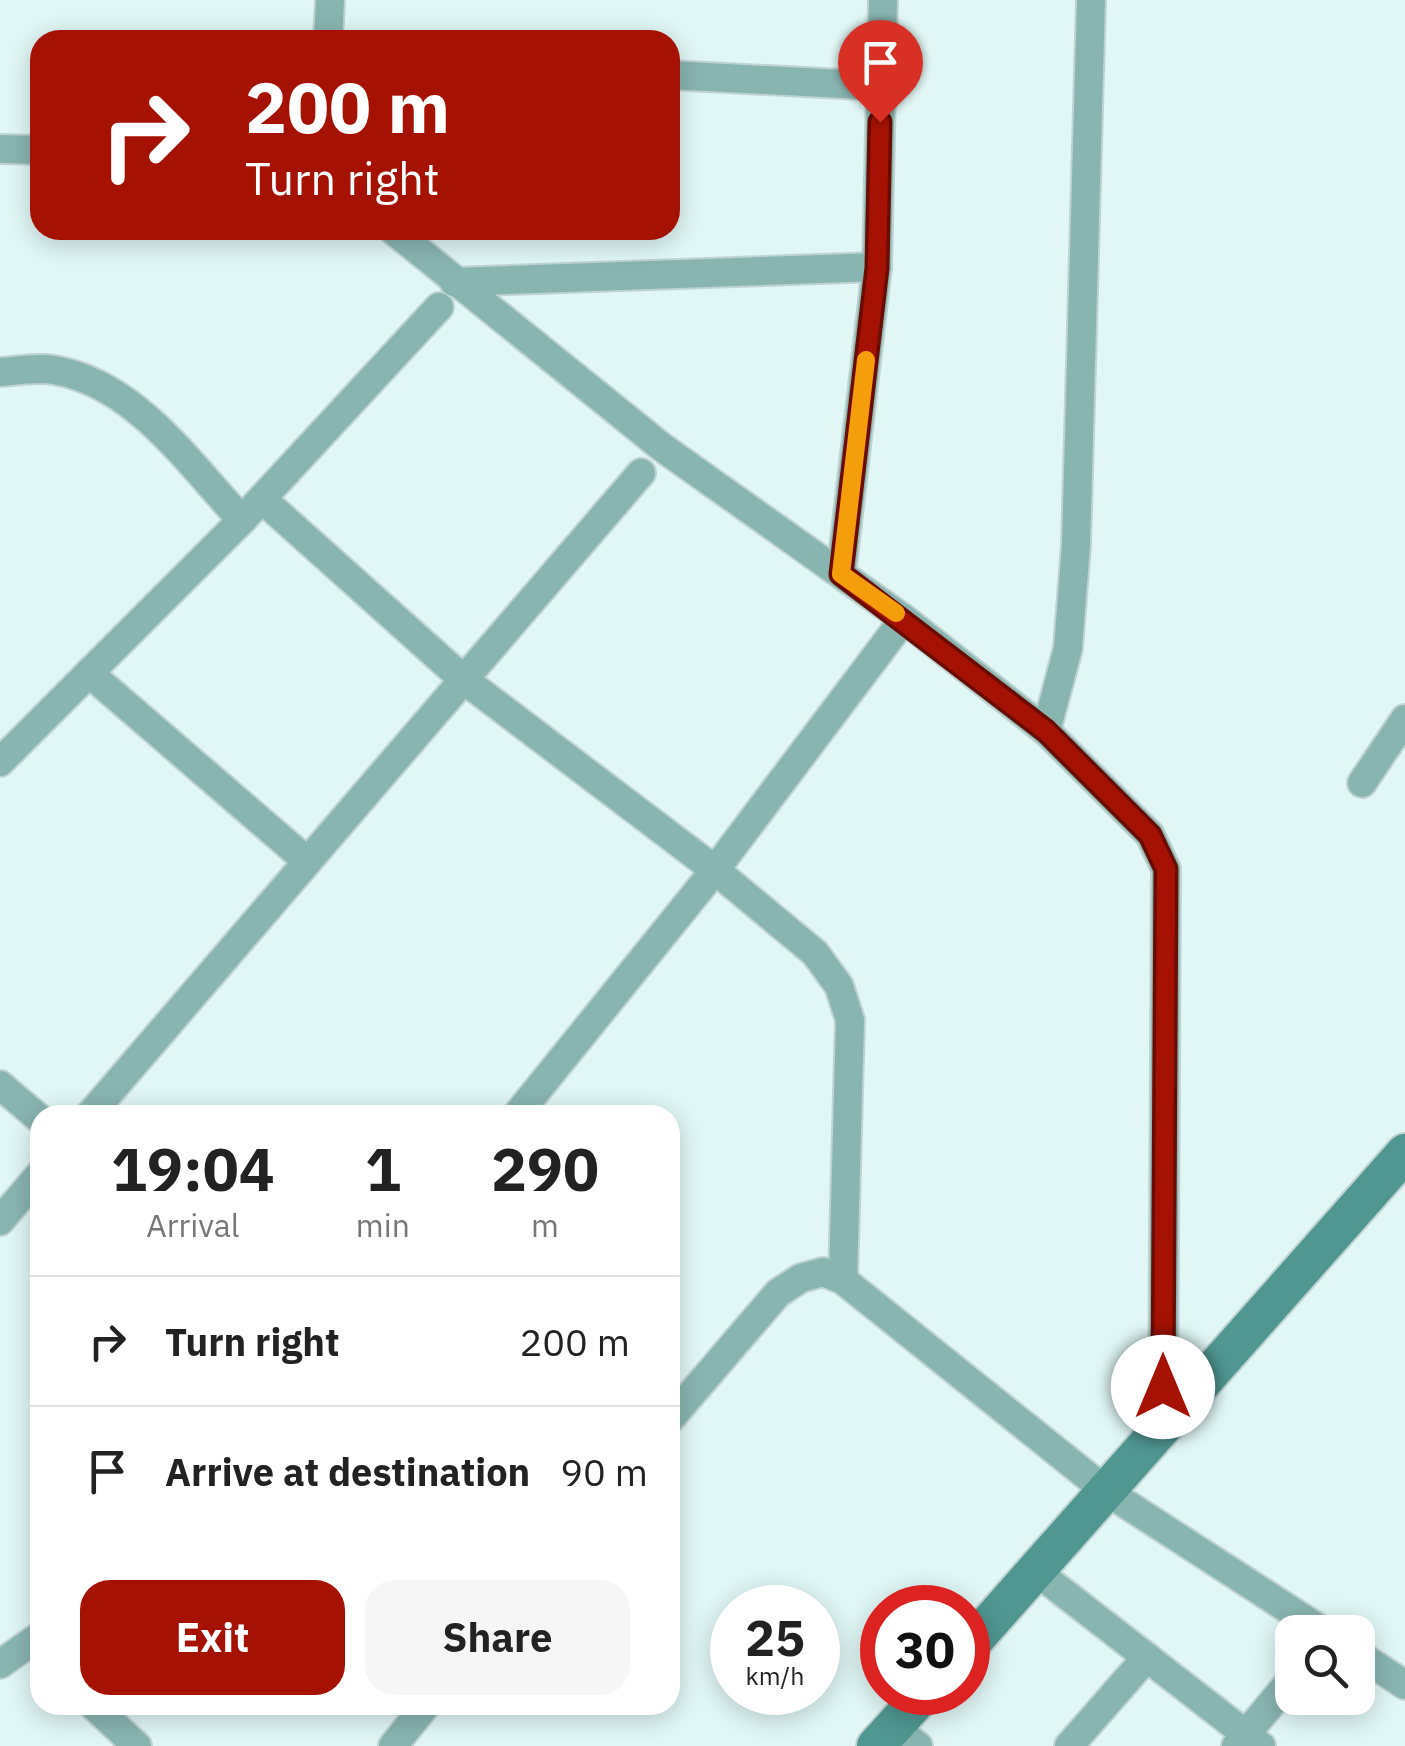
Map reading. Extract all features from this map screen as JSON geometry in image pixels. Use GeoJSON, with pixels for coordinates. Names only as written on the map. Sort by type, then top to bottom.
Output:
{"type":"FeatureCollection","features":[{"type":"Feature","properties":{"kind":"street"},"geometry":{"type":"LineString","coordinates":[[328,30],[330,0]]}},
{"type":"Feature","properties":{"kind":"street"},"geometry":{"type":"LineString","coordinates":[[841,574],[877,268],[883,0]]}},
{"type":"Feature","properties":{"kind":"street"},"geometry":{"type":"LineString","coordinates":[[1046,731],[1068,648],[1074,562],[1092,0]]}},
{"type":"Feature","properties":{"kind":"street"},"geometry":{"type":"LineString","coordinates":[[680,76],[880,86]]}},
{"type":"Feature","properties":{"kind":"street"},"geometry":{"type":"LineString","coordinates":[[0,149],[30,150]]}},
{"type":"Feature","properties":{"kind":"street"},"geometry":{"type":"LineString","coordinates":[[405,240],[663,448],[904,619],[1046,731],[1150,835],[1166,869],[1162,1427]]}},
{"type":"Feature","properties":{"kind":"street"},"geometry":{"type":"LineString","coordinates":[[454,282],[877,268]]}},
{"type":"Feature","properties":{"kind":"street"},"geometry":{"type":"LineString","coordinates":[[0,762],[242,520],[439,307]]}},
{"type":"Feature","properties":{"kind":"street"},"geometry":{"type":"LineString","coordinates":[[0,372],[50,369],[96,381],[132,404],[242,520]]}},
{"type":"Feature","properties":{"kind":"street"},"geometry":{"type":"LineString","coordinates":[[99,1105],[642,473]]}},
{"type":"Feature","properties":{"kind":"street"},"geometry":{"type":"LineString","coordinates":[[262,499],[463,679],[715,870],[815,953],[839,986],[850,1020],[843,1280]]}},
{"type":"Feature","properties":{"kind":"street"},"geometry":{"type":"LineString","coordinates":[[525,1105],[715,870],[904,619]]}},
{"type":"Feature","properties":{"kind":"street"},"geometry":{"type":"LineString","coordinates":[[89,673],[306,862]]}},
{"type":"Feature","properties":{"kind":"street"},"geometry":{"type":"LineString","coordinates":[[1362,783],[1405,718]]}},
{"type":"Feature","properties":{"kind":"street"},"geometry":{"type":"LineString","coordinates":[[0,1085],[30,1111]]}},
{"type":"Feature","properties":{"kind":"street"},"geometry":{"type":"LineString","coordinates":[[990,1622],[1405,1153]]}},
{"type":"Feature","properties":{"kind":"street"},"geometry":{"type":"LineString","coordinates":[[0,1221],[30,1186]]}},
{"type":"Feature","properties":{"kind":"street"},"geometry":{"type":"LineString","coordinates":[[680,1406],[778,1293],[801,1278],[822,1272],[843,1280],[909,1328],[1106,1491],[1296,1615]]}},
{"type":"Feature","properties":{"kind":"street"},"geometry":{"type":"LineString","coordinates":[[1037,1572],[1248,1742],[1275,1703]]}},
{"type":"Feature","properties":{"kind":"street"},"geometry":{"type":"LineString","coordinates":[[0,1664],[30,1647]]}},
{"type":"Feature","properties":{"kind":"street"},"geometry":{"type":"LineString","coordinates":[[1069,1746],[1147,1657]]}},
{"type":"Feature","properties":{"kind":"street"},"geometry":{"type":"LineString","coordinates":[[1375,1665],[1405,1685]]}},
{"type":"Feature","properties":{"kind":"street"},"geometry":{"type":"LineString","coordinates":[[104,1715],[137,1746]]}},
{"type":"Feature","properties":{"kind":"street"},"geometry":{"type":"LineString","coordinates":[[394,1746],[418,1715]]}},
{"type":"Feature","properties":{"kind":"street"},"geometry":{"type":"LineString","coordinates":[[895,1740],[911,1715]]}},
{"type":"Feature","properties":{"kind":"slow traffic"},"geometry":{"type":"LineString","coordinates":[[866,360],[841,574],[896,613]]}},
{"type":"Feature","properties":{"kind":"route"},"geometry":{"type":"LineString","coordinates":[[880,122],[877,268],[841,574],[1046,731],[1150,835],[1166,869],[1163,1387]]}}]}
